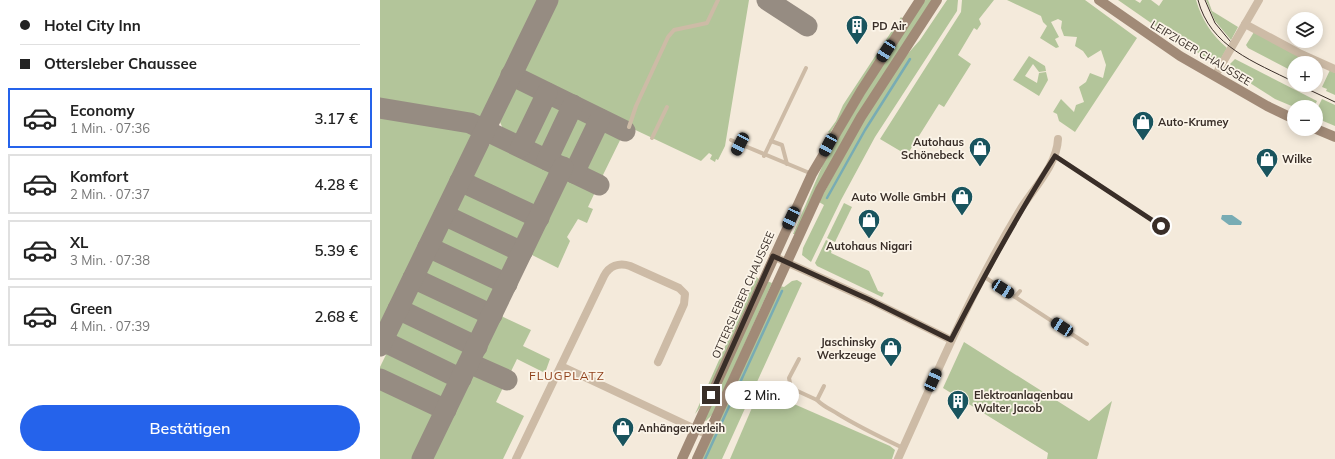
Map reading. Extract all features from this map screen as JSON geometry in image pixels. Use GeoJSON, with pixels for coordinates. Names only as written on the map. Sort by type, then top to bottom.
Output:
{"type":"FeatureCollection","features":[{"type":"Feature","properties":{"kind":"main road","name":"OTTERSLEBER CHAUSSEE"},"geometry":{"type":"LineString","coordinates":[[682,459],[773,256],[812,174],[860,91],[920,0]]}},
{"type":"Feature","properties":{"kind":"main road"},"geometry":{"type":"LineString","coordinates":[[697,459],[813,203],[850,135],[937,0]]}},
{"type":"Feature","properties":{"kind":"main road","name":"LEIPZIGER CHAUSSEE"},"geometry":{"type":"LineString","coordinates":[[1099,0],[1162,45],[1287,116]]}},
{"type":"Feature","properties":{"kind":"main road"},"geometry":{"type":"LineString","coordinates":[[1323,132],[1335,137]]}},
{"type":"Feature","properties":{"kind":"street"},"geometry":{"type":"LineString","coordinates":[[1215,76],[1259,0]]}},
{"type":"Feature","properties":{"kind":"street"},"geometry":{"type":"LineString","coordinates":[[1245,24],[1301,54],[1335,69]]}},
{"type":"Feature","properties":{"kind":"street"},"geometry":{"type":"LineString","coordinates":[[898,459],[951,340],[983,276],[1020,211],[1055,156],[1058,139]]}},
{"type":"Feature","properties":{"kind":"street"},"geometry":{"type":"LineString","coordinates":[[773,256],[870,300],[951,340]]}},
{"type":"Feature","properties":{"kind":"street"},"geometry":{"type":"LineString","coordinates":[[516,459],[605,273],[613,266],[622,264],[630,266],[679,288],[686,295],[685,303],[658,362]]}},
{"type":"Feature","properties":{"kind":"street"},"geometry":{"type":"LineString","coordinates":[[561,366],[708,435]]}},
{"type":"Feature","properties":{"kind":"lane"},"geometry":{"type":"LineString","coordinates":[[629,127],[636,106],[668,38],[674,30],[707,23],[718,0]]}},
{"type":"Feature","properties":{"kind":"lane"},"geometry":{"type":"LineString","coordinates":[[764,156],[806,68]]}},
{"type":"Feature","properties":{"kind":"lane"},"geometry":{"type":"LineString","coordinates":[[652,138],[667,107]]}},
{"type":"Feature","properties":{"kind":"lane"},"geometry":{"type":"LineString","coordinates":[[731,140],[764,156],[812,174]]}},
{"type":"Feature","properties":{"kind":"lane"},"geometry":{"type":"LineString","coordinates":[[771,140],[782,145],[788,164]]}},
{"type":"Feature","properties":{"kind":"lane"},"geometry":{"type":"LineString","coordinates":[[736,152],[740,144]]}},
{"type":"Feature","properties":{"kind":"lane"},"geometry":{"type":"LineString","coordinates":[[1055,156],[1161,226]]}},
{"type":"Feature","properties":{"kind":"lane"},"geometry":{"type":"LineString","coordinates":[[983,276],[1087,344]]}},
{"type":"Feature","properties":{"kind":"lane"},"geometry":{"type":"LineString","coordinates":[[1016,297],[1020,291]]}},
{"type":"Feature","properties":{"kind":"lane"},"geometry":{"type":"LineString","coordinates":[[799,359],[789,378],[792,388],[817,400],[825,408],[848,422],[903,448]]}},
{"type":"Feature","properties":{"kind":"lane"},"geometry":{"type":"LineString","coordinates":[[817,400],[824,386]]}},
{"type":"Feature","properties":{"kind":"green space"},"geometry":{"type":"Polygon","coordinates":[[[380,0],[538,0],[480,119],[473,118],[469,127],[474,132],[380,326],[380,0]]]}},
{"type":"Feature","properties":{"kind":"green space"},"geometry":{"type":"Polygon","coordinates":[[[558,0],[749,0],[725,146],[718,160],[716,159],[715,162],[710,159],[712,155],[709,153],[701,161],[627,126],[601,179],[514,136],[503,129],[500,122],[501,117],[558,0]]]}},
{"type":"Feature","properties":{"kind":"green space"},"geometry":{"type":"Polygon","coordinates":[[[925,0],[932,0],[795,234],[793,234],[824,162],[871,83],[925,0]]]}},
{"type":"Feature","properties":{"kind":"green space"},"geometry":{"type":"Polygon","coordinates":[[[947,0],[958,0],[957,11],[875,137],[841,200],[811,262],[802,255],[803,248],[824,205],[819,202],[862,123],[904,58],[920,40],[947,0]]]}},
{"type":"Feature","properties":{"kind":"green space"},"geometry":{"type":"Polygon","coordinates":[[[962,0],[994,0],[979,19],[981,24],[977,30],[974,28],[958,55],[971,64],[944,107],[939,104],[907,155],[880,139],[961,12],[962,0]]]}},
{"type":"Feature","properties":{"kind":"green space"},"geometry":{"type":"Polygon","coordinates":[[[1007,0],[1085,0],[1137,38],[1075,132],[1059,121],[1057,114],[1053,112],[1061,99],[1074,112],[1076,105],[1084,102],[1079,87],[1086,82],[1090,73],[1103,78],[1106,65],[1101,50],[1088,58],[1083,51],[1075,46],[1077,37],[1064,36],[1061,28],[1062,21],[1058,19],[1051,22],[1059,37],[1055,39],[1059,47],[1056,48],[1040,38],[1047,26],[1043,22],[1041,16],[1007,0]]]}},
{"type":"Feature","properties":{"kind":"green space"},"geometry":{"type":"Polygon","coordinates":[[[1118,0],[1135,0],[1140,3],[1142,0],[1151,0],[1159,6],[1163,0],[1196,0],[1201,14],[1208,26],[1227,48],[1219,62],[1211,60],[1177,41],[1118,0]]]}},
{"type":"Feature","properties":{"kind":"green space"},"geometry":{"type":"Polygon","coordinates":[[[1206,0],[1208,0],[1212,11],[1238,27],[1231,40],[1215,21],[1206,0]]]}},
{"type":"Feature","properties":{"kind":"green space"},"geometry":{"type":"Polygon","coordinates":[[[901,17],[903,19],[830,133],[828,132],[836,121],[843,105],[901,17]]]}},
{"type":"Feature","properties":{"kind":"green space"},"geometry":{"type":"Polygon","coordinates":[[[1254,32],[1300,56],[1287,56],[1287,68],[1248,48],[1246,45],[1254,32]]]}},
{"type":"Feature","properties":{"kind":"green space"},"geometry":{"type":"Polygon","coordinates":[[[1029,56],[1045,66],[1046,71],[1039,72],[1033,64],[1025,76],[1037,83],[1039,73],[1046,72],[1048,80],[1039,96],[1013,80],[1029,56]]]}},
{"type":"Feature","properties":{"kind":"green space"},"geometry":{"type":"Polygon","coordinates":[[[1235,59],[1287,86],[1287,92],[1299,92],[1315,100],[1287,100],[1287,104],[1275,99],[1231,71],[1230,64],[1235,59]]]}},
{"type":"Feature","properties":{"kind":"green space"},"geometry":{"type":"Polygon","coordinates":[[[1330,70],[1335,73],[1335,95],[1326,91],[1327,89],[1323,87],[1330,70]]]}},
{"type":"Feature","properties":{"kind":"green space"},"geometry":{"type":"Polygon","coordinates":[[[1322,99],[1335,105],[1335,126],[1323,121],[1323,100],[1322,99]]]}},
{"type":"Feature","properties":{"kind":"green space"},"geometry":{"type":"Polygon","coordinates":[[[490,144],[504,146],[554,170],[535,210],[471,179],[490,144]]]}},
{"type":"Feature","properties":{"kind":"green space"},"geometry":{"type":"Polygon","coordinates":[[[566,176],[596,190],[588,207],[593,209],[587,223],[578,219],[567,237],[570,241],[558,268],[528,253],[566,176]]]}},
{"type":"Feature","properties":{"kind":"green space"},"geometry":{"type":"Polygon","coordinates":[[[465,190],[530,221],[520,244],[455,213],[465,190]]]}},
{"type":"Feature","properties":{"kind":"green space"},"geometry":{"type":"Polygon","coordinates":[[[844,203],[852,207],[835,242],[827,238],[844,203]]]}},
{"type":"Feature","properties":{"kind":"green space"},"geometry":{"type":"Polygon","coordinates":[[[450,224],[514,255],[504,276],[439,245],[450,224]]]}},
{"type":"Feature","properties":{"kind":"green space"},"geometry":{"type":"Polygon","coordinates":[[[826,240],[834,244],[831,253],[869,271],[878,291],[884,293],[882,297],[817,266],[815,263],[826,240]]]}},
{"type":"Feature","properties":{"kind":"green space"},"geometry":{"type":"Polygon","coordinates":[[[434,255],[499,286],[489,308],[424,276],[434,255]]]}},
{"type":"Feature","properties":{"kind":"green space"},"geometry":{"type":"Polygon","coordinates":[[[756,277],[759,279],[702,405],[695,414],[756,277]]]}},
{"type":"Feature","properties":{"kind":"green space"},"geometry":{"type":"Polygon","coordinates":[[[797,280],[802,283],[722,459],[702,459],[780,286],[784,287],[792,281],[797,280]]]}},
{"type":"Feature","properties":{"kind":"green space"},"geometry":{"type":"Polygon","coordinates":[[[767,281],[772,283],[713,414],[706,421],[704,420],[767,281]]]}},
{"type":"Feature","properties":{"kind":"green space"},"geometry":{"type":"Polygon","coordinates":[[[419,287],[483,318],[416,459],[380,459],[380,367],[419,287]]]}},
{"type":"Feature","properties":{"kind":"green space"},"geometry":{"type":"Polygon","coordinates":[[[499,315],[531,330],[523,346],[550,359],[545,373],[517,359],[496,402],[524,416],[503,459],[429,459],[499,315]]]}},
{"type":"Feature","properties":{"kind":"green space"},"geometry":{"type":"Polygon","coordinates":[[[964,342],[1089,421],[1112,401],[1097,459],[1047,459],[1048,453],[943,388],[964,342]]]}},
{"type":"Feature","properties":{"kind":"green space"},"geometry":{"type":"Polygon","coordinates":[[[760,389],[890,446],[895,450],[892,459],[730,459],[760,389]]]}},
{"type":"Feature","properties":{"kind":"water"},"geometry":{"type":"Polygon","coordinates":[[[1222,215],[1232,215],[1242,222],[1241,225],[1229,225],[1221,219],[1222,215]]]}},
{"type":"Feature","properties":{"kind":"waterway"},"geometry":{"type":"LineString","coordinates":[[827,198],[865,130],[910,59]]}},
{"type":"Feature","properties":{"kind":"waterway"},"geometry":{"type":"LineString","coordinates":[[705,459],[782,291]]}},
{"type":"Feature","properties":{"kind":"taxiway"},"geometry":{"type":"LineString","coordinates":[[380,346],[548,0]]}},
{"type":"Feature","properties":{"kind":"taxiway"},"geometry":{"type":"LineString","coordinates":[[767,0],[807,26]]}},
{"type":"Feature","properties":{"kind":"taxiway"},"geometry":{"type":"LineString","coordinates":[[511,75],[625,131]]}},
{"type":"Feature","properties":{"kind":"taxiway"},"geometry":{"type":"LineString","coordinates":[[521,147],[547,93]]}},
{"type":"Feature","properties":{"kind":"taxiway"},"geometry":{"type":"LineString","coordinates":[[547,160],[573,105]]}},
{"type":"Feature","properties":{"kind":"taxiway"},"geometry":{"type":"LineString","coordinates":[[380,108],[470,123],[599,185]]}},
{"type":"Feature","properties":{"kind":"taxiway"},"geometry":{"type":"LineString","coordinates":[[574,173],[600,119]]}},
{"type":"Feature","properties":{"kind":"taxiway"},"geometry":{"type":"LineString","coordinates":[[422,459],[563,167]]}},
{"type":"Feature","properties":{"kind":"taxiway"},"geometry":{"type":"LineString","coordinates":[[460,181],[539,218]]}},
{"type":"Feature","properties":{"kind":"taxiway"},"geometry":{"type":"LineString","coordinates":[[444,215],[522,252]]}},
{"type":"Feature","properties":{"kind":"taxiway"},"geometry":{"type":"LineString","coordinates":[[428,247],[507,284]]}},
{"type":"Feature","properties":{"kind":"taxiway"},"geometry":{"type":"LineString","coordinates":[[413,278],[492,315]]}},
{"type":"Feature","properties":{"kind":"taxiway"},"geometry":{"type":"LineString","coordinates":[[398,309],[477,347]]}},
{"type":"Feature","properties":{"kind":"taxiway"},"geometry":{"type":"LineString","coordinates":[[383,341],[461,379]]}},
{"type":"Feature","properties":{"kind":"taxiway"},"geometry":{"type":"LineString","coordinates":[[469,363],[507,380]]}},
{"type":"Feature","properties":{"kind":"taxiway"},"geometry":{"type":"LineString","coordinates":[[380,379],[446,410]]}},
{"type":"Feature","properties":{"kind":"tram line"},"geometry":{"type":"LineString","coordinates":[[1198,0],[1204,16],[1213,30],[1223,41],[1250,60],[1287,78]]}},
{"type":"Feature","properties":{"kind":"tram line"},"geometry":{"type":"LineString","coordinates":[[1205,0],[1215,23],[1230,41]]}},
{"type":"Feature","properties":{"kind":"tram line"},"geometry":{"type":"LineString","coordinates":[[1314,92],[1335,102]]}},
{"type":"Feature","properties":{"kind":"place","name":"PD Air"},"geometry":{"type":"Point","coordinates":[857,46]}},
{"type":"Feature","properties":{"kind":"place","name":"Auto-Krumey"},"geometry":{"type":"Point","coordinates":[1143,142]}},
{"type":"Feature","properties":{"kind":"place","name":"Autohaus Schönebeck"},"geometry":{"type":"Point","coordinates":[980,168]}},
{"type":"Feature","properties":{"kind":"place","name":"Wilke"},"geometry":{"type":"Point","coordinates":[1267,178]}},
{"type":"Feature","properties":{"kind":"place","name":"Auto Wolle GmbH"},"geometry":{"type":"Point","coordinates":[962,216]}},
{"type":"Feature","properties":{"kind":"place","name":"Autohaus Nigari"},"geometry":{"type":"Point","coordinates":[869,240]}},
{"type":"Feature","properties":{"kind":"place","name":"Jaschinsky Werkzeuge"},"geometry":{"type":"Point","coordinates":[891,368]}},
{"type":"Feature","properties":{"kind":"place","name":"Elektroanlagenbau Walter Jacob"},"geometry":{"type":"Point","coordinates":[958,420]}},
{"type":"Feature","properties":{"kind":"place","name":"Anhängerverleih"},"geometry":{"type":"Point","coordinates":[623,448]}},
{"type":"Feature","properties":{"kind":"district","name":"FLUGPLATZ"},"geometry":{"type":"Point","coordinates":[567,376]}},
{"type":"Feature","properties":{"kind":"route"},"geometry":{"type":"LineString","coordinates":[[711,395],[773,256],[870,300],[951,340],[991,261],[1020,211],[1055,156],[1161,226]]}}]}
